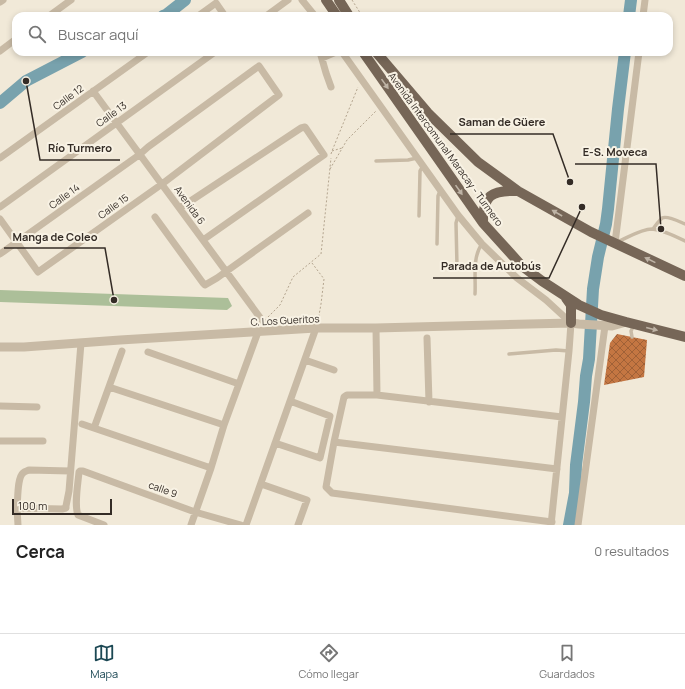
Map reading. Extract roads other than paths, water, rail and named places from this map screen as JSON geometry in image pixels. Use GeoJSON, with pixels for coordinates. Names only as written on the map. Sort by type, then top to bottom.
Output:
{"type":"FeatureCollection","features":[{"type":"Feature","properties":{"kind":"main road"},"geometry":{"type":"LineString","coordinates":[[326,0],[334,12]]}},
{"type":"Feature","properties":{"kind":"main road"},"geometry":{"type":"LineString","coordinates":[[339,0],[347,12]]}},
{"type":"Feature","properties":{"kind":"main road","name":"Avenida Intercomunal Maracay - Turmero"},"geometry":{"type":"LineString","coordinates":[[365,56],[483,223],[522,266],[602,322],[630,324],[685,337]]}},
{"type":"Feature","properties":{"kind":"main road","name":"Avenida Intercomunal Maracay - Turmero"},"geometry":{"type":"LineString","coordinates":[[379,56],[428,113],[478,162],[518,191],[591,232],[685,276]]}},
{"type":"Feature","properties":{"kind":"main road"},"geometry":{"type":"LineString","coordinates":[[483,223],[485,201],[492,194],[504,191],[518,191]]}},
{"type":"Feature","properties":{"kind":"main road"},"geometry":{"type":"LineString","coordinates":[[565,296],[571,305],[575,323]]}},
{"type":"Feature","properties":{"kind":"street"},"geometry":{"type":"LineString","coordinates":[[54,12],[71,0]]}},
{"type":"Feature","properties":{"kind":"street"},"geometry":{"type":"LineString","coordinates":[[272,12],[288,0]]}},
{"type":"Feature","properties":{"kind":"street"},"geometry":{"type":"LineString","coordinates":[[302,0],[312,12]]}},
{"type":"Feature","properties":{"kind":"street"},"geometry":{"type":"LineString","coordinates":[[644,12],[646,0]]}},
{"type":"Feature","properties":{"kind":"street"},"geometry":{"type":"LineString","coordinates":[[204,12],[216,3],[222,12]]}},
{"type":"Feature","properties":{"kind":"street"},"geometry":{"type":"LineString","coordinates":[[0,51],[12,42]]}},
{"type":"Feature","properties":{"kind":"street","name":"Calle 12"},"geometry":{"type":"LineString","coordinates":[[0,158],[142,56]]}},
{"type":"Feature","properties":{"kind":"street","name":"Calle 13"},"geometry":{"type":"LineString","coordinates":[[0,206],[209,56]]}},
{"type":"Feature","properties":{"kind":"street"},"geometry":{"type":"LineString","coordinates":[[321,56],[331,87]]}},
{"type":"Feature","properties":{"kind":"street"},"geometry":{"type":"LineString","coordinates":[[345,56],[458,215],[482,244],[516,278],[575,323],[569,351],[552,523],[332,493],[326,487],[344,397],[347,395],[377,395],[562,417]]}},
{"type":"Feature","properties":{"kind":"street"},"geometry":{"type":"LineString","coordinates":[[611,242],[638,56]]}},
{"type":"Feature","properties":{"kind":"street","name":"Calle 14"},"geometry":{"type":"LineString","coordinates":[[0,254],[139,155],[259,66],[279,96],[162,184]]}},
{"type":"Feature","properties":{"kind":"street","name":"Avenida 6"},"geometry":{"type":"LineString","coordinates":[[93,91],[270,331]]}},
{"type":"Feature","properties":{"kind":"street"},"geometry":{"type":"LineString","coordinates":[[180,208],[301,128],[305,127],[324,155],[203,240]]}},
{"type":"Feature","properties":{"kind":"street","name":"Calle 15"},"geometry":{"type":"LineString","coordinates":[[17,242],[38,272],[162,184]]}},
{"type":"Feature","properties":{"kind":"street"},"geometry":{"type":"LineString","coordinates":[[155,216],[203,283],[206,285],[308,213]]}},
{"type":"Feature","properties":{"kind":"street"},"geometry":{"type":"LineString","coordinates":[[0,219],[17,242]]}},
{"type":"Feature","properties":{"kind":"street"},"geometry":{"type":"LineString","coordinates":[[578,525],[602,322]]}},
{"type":"Feature","properties":{"kind":"street","name":"C. Los Gueritos"},"geometry":{"type":"LineString","coordinates":[[0,347],[24,347],[316,328],[376,328],[602,322]]}},
{"type":"Feature","properties":{"kind":"street"},"geometry":{"type":"LineString","coordinates":[[246,525],[316,328]]}},
{"type":"Feature","properties":{"kind":"street"},"geometry":{"type":"LineString","coordinates":[[376,328],[377,395]]}},
{"type":"Feature","properties":{"kind":"street"},"geometry":{"type":"LineString","coordinates":[[191,525],[224,425],[258,332]]}},
{"type":"Feature","properties":{"kind":"street"},"geometry":{"type":"LineString","coordinates":[[427,338],[429,402]]}},
{"type":"Feature","properties":{"kind":"street"},"geometry":{"type":"LineString","coordinates":[[17,508],[66,508],[69,491],[81,343]]}},
{"type":"Feature","properties":{"kind":"street"},"geometry":{"type":"LineString","coordinates":[[94,428],[122,351]]}},
{"type":"Feature","properties":{"kind":"street"},"geometry":{"type":"LineString","coordinates":[[148,352],[239,384]]}},
{"type":"Feature","properties":{"kind":"street"},"geometry":{"type":"LineString","coordinates":[[305,360],[334,370]]}},
{"type":"Feature","properties":{"kind":"street"},"geometry":{"type":"LineString","coordinates":[[109,387],[224,425]]}},
{"type":"Feature","properties":{"kind":"street"},"geometry":{"type":"LineString","coordinates":[[275,443],[320,458],[330,416],[290,401]]}},
{"type":"Feature","properties":{"kind":"street"},"geometry":{"type":"LineString","coordinates":[[0,406],[38,407]]}},
{"type":"Feature","properties":{"kind":"street"},"geometry":{"type":"LineString","coordinates":[[82,424],[211,468]]}},
{"type":"Feature","properties":{"kind":"street"},"geometry":{"type":"LineString","coordinates":[[0,441],[43,441]]}},
{"type":"Feature","properties":{"kind":"street"},"geometry":{"type":"LineString","coordinates":[[334,442],[557,469]]}},
{"type":"Feature","properties":{"kind":"street"},"geometry":{"type":"LineString","coordinates":[[18,525],[17,508],[19,482],[22,474],[29,470],[70,471]]}},
{"type":"Feature","properties":{"kind":"street","name":"calle 9"},"geometry":{"type":"LineString","coordinates":[[104,525],[78,515],[76,512],[76,496],[80,471],[195,512],[241,525]]}},
{"type":"Feature","properties":{"kind":"street"},"geometry":{"type":"LineString","coordinates":[[261,484],[307,500],[298,525]]}},
{"type":"Feature","properties":{"kind":"lane"},"geometry":{"type":"LineString","coordinates":[[376,161],[408,160],[418,158]]}},
{"type":"Feature","properties":{"kind":"lane"},"geometry":{"type":"LineString","coordinates":[[420,216],[420,171],[423,166]]}},
{"type":"Feature","properties":{"kind":"lane"},"geometry":{"type":"LineString","coordinates":[[437,244],[438,196],[440,190]]}},
{"type":"Feature","properties":{"kind":"lane"},"geometry":{"type":"LineString","coordinates":[[457,266],[456,223],[458,215]]}},
{"type":"Feature","properties":{"kind":"lane"},"geometry":{"type":"LineString","coordinates":[[653,229],[662,218],[666,217],[685,224]]}},
{"type":"Feature","properties":{"kind":"lane"},"geometry":{"type":"LineString","coordinates":[[611,242],[636,233],[653,229],[674,235],[685,241]]}},
{"type":"Feature","properties":{"kind":"lane"},"geometry":{"type":"LineString","coordinates":[[475,294],[477,255],[482,244]]}},
{"type":"Feature","properties":{"kind":"lane"},"geometry":{"type":"LineString","coordinates":[[630,324],[632,337]]}},
{"type":"Feature","properties":{"kind":"lane"},"geometry":{"type":"LineString","coordinates":[[509,354],[556,350],[569,351]]}},
{"type":"Feature","properties":{"kind":"waterway"},"geometry":{"type":"LineString","coordinates":[[170,12],[185,0]]}},
{"type":"Feature","properties":{"kind":"waterway"},"geometry":{"type":"LineString","coordinates":[[630,12],[631,0]]}},
{"type":"Feature","properties":{"kind":"waterway"},"geometry":{"type":"LineString","coordinates":[[0,103],[26,81],[74,56]]}},
{"type":"Feature","properties":{"kind":"waterway"},"geometry":{"type":"LineString","coordinates":[[569,525],[575,493],[576,465],[589,359],[593,289],[598,257],[606,224],[625,56]]}},
{"type":"Feature","properties":{"kind":"place","name":"Río Turmero"},"geometry":{"type":"Point","coordinates":[26,81]}},
{"type":"Feature","properties":{"kind":"place","name":"Saman de Güere"},"geometry":{"type":"Point","coordinates":[570,182]}},
{"type":"Feature","properties":{"kind":"place","name":"Parada de Autobús"},"geometry":{"type":"Point","coordinates":[582,207]}},
{"type":"Feature","properties":{"kind":"place","name":"E-S. Moveca"},"geometry":{"type":"Point","coordinates":[661,229]}},
{"type":"Feature","properties":{"kind":"place","name":"Manga de Coleo"},"geometry":{"type":"Point","coordinates":[114,300]}}]}
